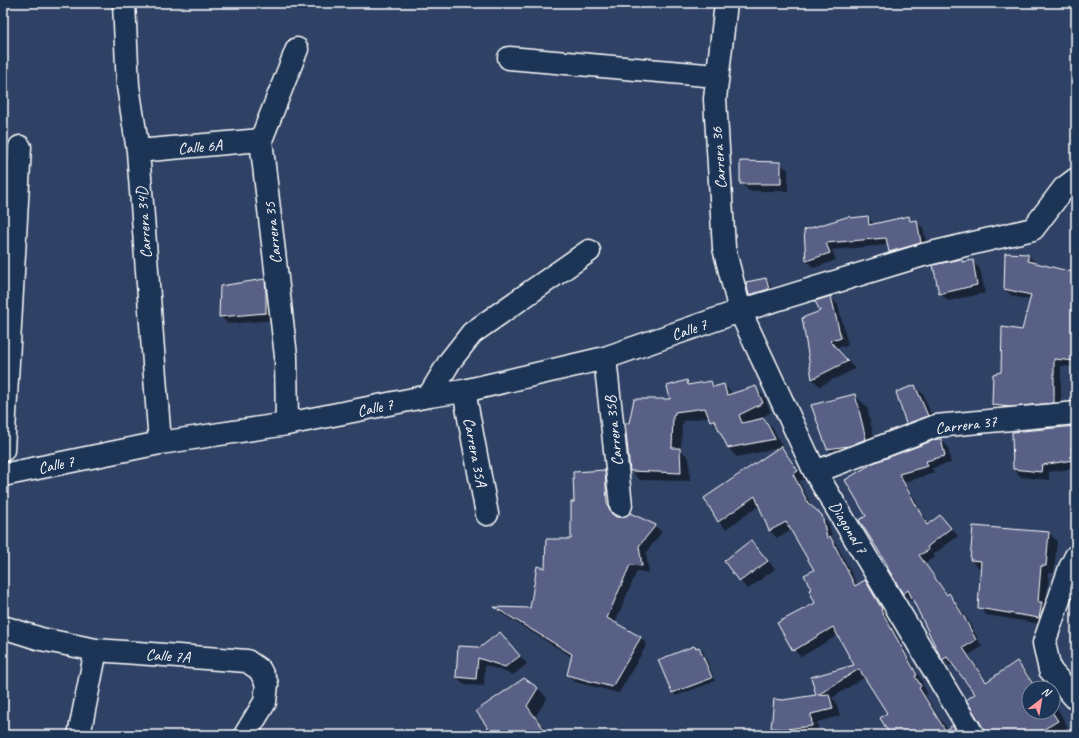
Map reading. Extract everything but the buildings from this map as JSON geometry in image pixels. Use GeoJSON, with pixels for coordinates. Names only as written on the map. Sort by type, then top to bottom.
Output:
{"type":"FeatureCollection","features":[{"type":"Feature","properties":{"kind":"street","name":"Carrera 34D"},"geometry":{"type":"LineString","coordinates":[[124,3],[128,86],[138,151],[160,443]]}},
{"type":"Feature","properties":{"kind":"street","name":"Carrera 36"},"geometry":{"type":"LineString","coordinates":[[726,3],[715,99],[724,248],[740,311]]}},
{"type":"Feature","properties":{"kind":"street","name":"Carrera 35"},"geometry":{"type":"LineString","coordinates":[[288,424],[286,356],[261,140],[297,49]]}},
{"type":"Feature","properties":{"kind":"street"},"geometry":{"type":"LineString","coordinates":[[508,58],[717,76]]}},
{"type":"Feature","properties":{"kind":"street","name":"Calle 6A"},"geometry":{"type":"LineString","coordinates":[[138,151],[261,140]]}},
{"type":"Feature","properties":{"kind":"street"},"geometry":{"type":"LineString","coordinates":[[3,450],[20,147]]}},
{"type":"Feature","properties":{"kind":"street","name":"Calle 7"},"geometry":{"type":"LineString","coordinates":[[3,475],[160,443],[288,424],[429,396],[464,391],[605,358],[740,311],[923,255],[1033,229],[1064,188],[1076,179]]}},
{"type":"Feature","properties":{"kind":"street"},"geometry":{"type":"LineString","coordinates":[[429,396],[450,361],[472,333],[589,251]]}},
{"type":"Feature","properties":{"kind":"street","name":"Diagonal 7"},"geometry":{"type":"LineString","coordinates":[[740,311],[815,472],[973,735]]}},
{"type":"Feature","properties":{"kind":"street","name":"Carrera 35B"},"geometry":{"type":"LineString","coordinates":[[605,358],[621,505]]}},
{"type":"Feature","properties":{"kind":"street","name":"Carrera 35A"},"geometry":{"type":"LineString","coordinates":[[464,391],[487,514]]}},
{"type":"Feature","properties":{"kind":"street","name":"Carrera 37"},"geometry":{"type":"LineString","coordinates":[[815,472],[936,426],[1076,412]]}},
{"type":"Feature","properties":{"kind":"street"},"geometry":{"type":"LineString","coordinates":[[1076,556],[1070,568],[1044,643],[1050,670],[1076,700]]}},
{"type":"Feature","properties":{"kind":"street","name":"Calle 7A"},"geometry":{"type":"LineString","coordinates":[[3,627],[41,639],[96,650],[247,661],[260,670],[267,684],[265,702],[245,735]]}},
{"type":"Feature","properties":{"kind":"street"},"geometry":{"type":"LineString","coordinates":[[79,735],[96,650]]}}]}
